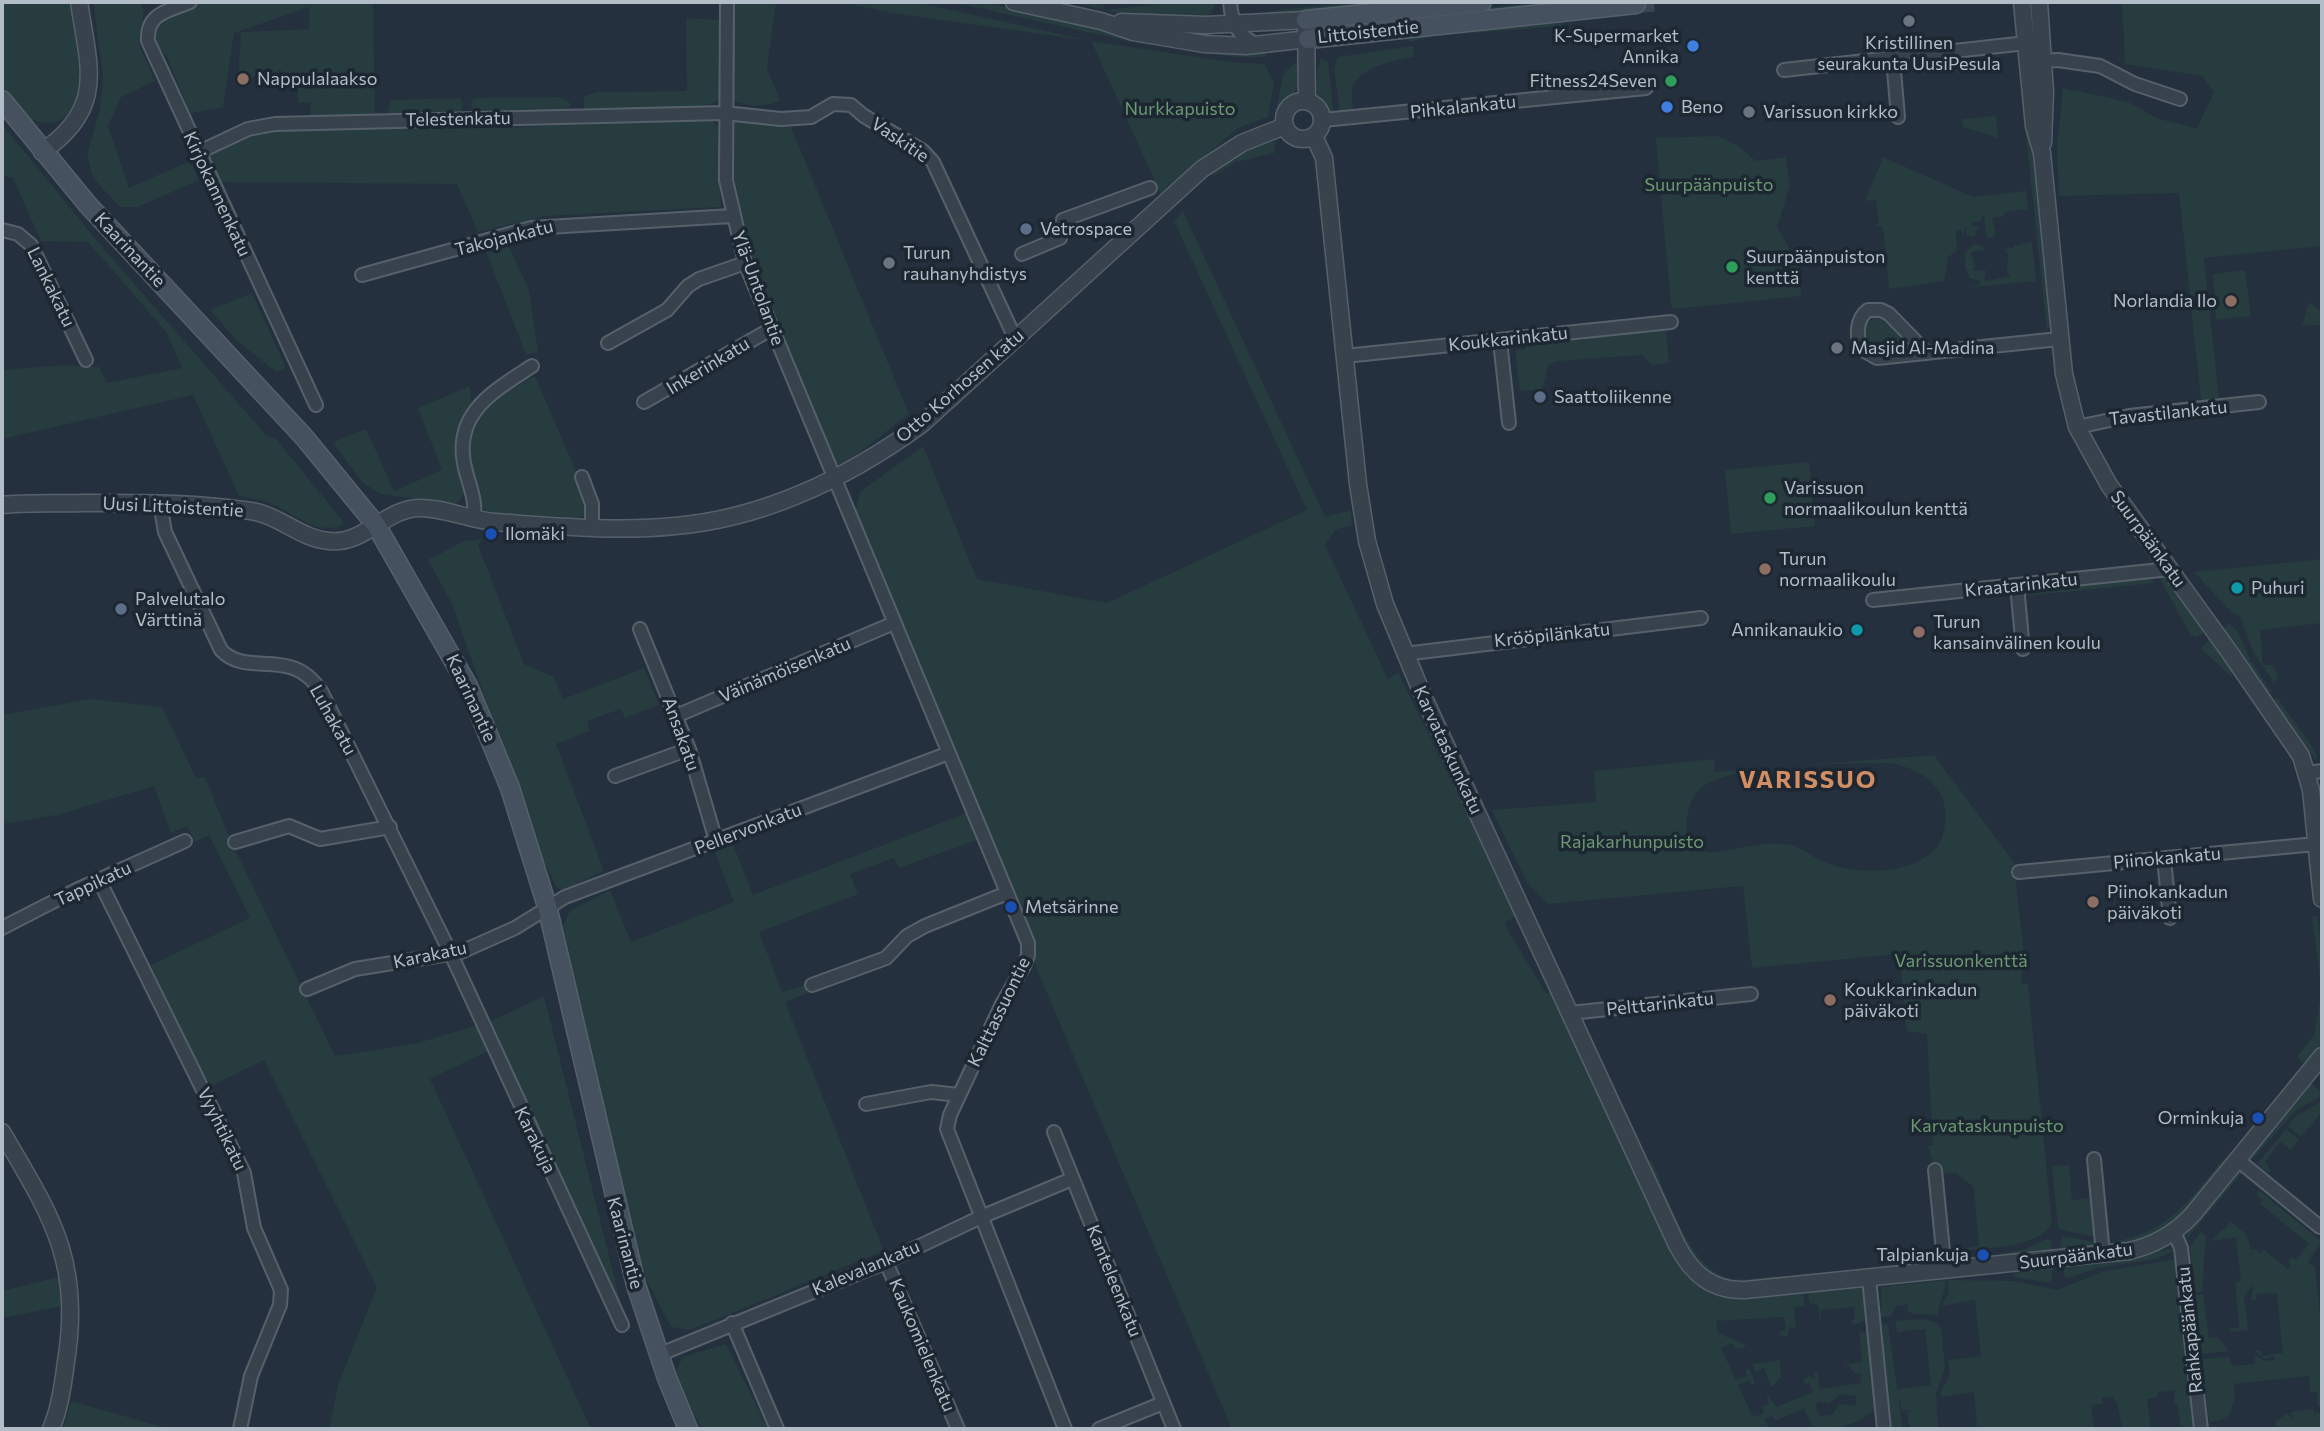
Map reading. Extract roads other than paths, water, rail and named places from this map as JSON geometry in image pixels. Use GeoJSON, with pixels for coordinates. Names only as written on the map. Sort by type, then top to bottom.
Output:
{"type":"FeatureCollection","features":[{"type":"Feature","properties":{"kind":"main road","name":"Littoistentie"},"geometry":{"type":"LineString","coordinates":[[1306,20],[1482,2]]}},
{"type":"Feature","properties":{"kind":"main road","name":"Littoistentie"},"geometry":{"type":"LineString","coordinates":[[1308,39],[1636,4]]}},
{"type":"Feature","properties":{"kind":"main road","name":"Kaarinantie"},"geometry":{"type":"LineString","coordinates":[[2,100],[42,152],[304,437],[376,526],[468,686],[510,788],[547,906],[636,1285],[659,1356],[688,1429]]}},
{"type":"Feature","properties":{"kind":"street"},"geometry":{"type":"LineString","coordinates":[[42,152],[68,132],[86,104],[88,65],[79,2]]}},
{"type":"Feature","properties":{"kind":"street","name":"Kirjokannenkatu"},"geometry":{"type":"LineString","coordinates":[[190,2],[156,15],[147,29],[148,41],[197,153],[316,405]]}},
{"type":"Feature","properties":{"kind":"street","name":"Ylä-Untolantie"},"geometry":{"type":"LineString","coordinates":[[727,2],[724,113],[726,180],[732,216],[745,263],[834,480]]}},
{"type":"Feature","properties":{"kind":"street","name":"Littoistentie"},"geometry":{"type":"LineString","coordinates":[[1014,2],[1101,21],[1133,32],[1204,44],[1258,45],[1308,39]]}},
{"type":"Feature","properties":{"kind":"street"},"geometry":{"type":"LineString","coordinates":[[1230,2],[1232,23],[1239,34],[1258,45]]}},
{"type":"Feature","properties":{"kind":"street","name":"Suurpäänkatu"},"geometry":{"type":"LineString","coordinates":[[2022,2],[2034,42],[2045,117],[2042,153],[2059,339],[2064,374],[2077,427],[2109,485],[2315,772],[2316,844],[2322,899]]}},
{"type":"Feature","properties":{"kind":"street","name":"Suurpäänkatu"},"geometry":{"type":"LineString","coordinates":[[2034,42],[2039,2]]}},
{"type":"Feature","properties":{"kind":"street"},"geometry":{"type":"LineString","coordinates":[[1306,20],[1307,101]]}},
{"type":"Feature","properties":{"kind":"street","name":"Littoistentie"},"geometry":{"type":"LineString","coordinates":[[1101,21],[1232,23],[1306,20]]}},
{"type":"Feature","properties":{"kind":"street"},"geometry":{"type":"LineString","coordinates":[[1204,44],[1220,36],[1232,23]]}},
{"type":"Feature","properties":{"kind":"street"},"geometry":{"type":"LineString","coordinates":[[1784,70],[2034,42]]}},
{"type":"Feature","properties":{"kind":"street"},"geometry":{"type":"LineString","coordinates":[[1893,59],[1898,117]]}},
{"type":"Feature","properties":{"kind":"street"},"geometry":{"type":"LineString","coordinates":[[2036,61],[2100,66],[2135,85],[2180,99]]}},
{"type":"Feature","properties":{"kind":"street","name":"Pihkalankatu"},"geometry":{"type":"LineString","coordinates":[[1323,120],[1646,88]]}},
{"type":"Feature","properties":{"kind":"street"},"geometry":{"type":"LineString","coordinates":[[1307,101],[1318,108],[1323,120],[1314,136],[1297,139],[1284,126],[1284,115],[1291,105],[1307,101]]}},
{"type":"Feature","properties":{"kind":"street","name":"Vaskitie"},"geometry":{"type":"LineString","coordinates":[[724,113],[781,119],[811,117],[833,104],[851,105],[864,116],[923,151],[940,172],[1015,338]]}},
{"type":"Feature","properties":{"kind":"street","name":"Telestenkatu"},"geometry":{"type":"LineString","coordinates":[[197,153],[248,129],[275,124],[724,113]]}},
{"type":"Feature","properties":{"kind":"street","name":"Otto Korhosen katu"},"geometry":{"type":"LineString","coordinates":[[376,526],[398,513],[416,508],[474,520],[674,527],[702,523],[769,506],[834,480],[879,455],[922,424],[1202,169],[1241,143],[1284,126]]}},
{"type":"Feature","properties":{"kind":"street","name":"Karvataskunkatu"},"geometry":{"type":"LineString","coordinates":[[1314,136],[1324,159],[1358,484],[1367,541],[1381,591],[1404,654],[1689,1267],[1712,1285],[1745,1290]]}},
{"type":"Feature","properties":{"kind":"street"},"geometry":{"type":"LineString","coordinates":[[1022,254],[1060,238],[1063,220],[1150,188]]}},
{"type":"Feature","properties":{"kind":"street","name":"Takojankatu"},"geometry":{"type":"LineString","coordinates":[[362,275],[535,227],[732,216]]}},
{"type":"Feature","properties":{"kind":"street","name":"Lankakatu"},"geometry":{"type":"LineString","coordinates":[[2,230],[19,234],[31,245],[86,360]]}},
{"type":"Feature","properties":{"kind":"street"},"geometry":{"type":"LineString","coordinates":[[608,343],[667,310],[688,286],[699,279],[745,263]]}},
{"type":"Feature","properties":{"kind":"street"},"geometry":{"type":"LineString","coordinates":[[1927,353],[1885,312],[1868,310],[1860,319],[1859,343],[1868,356],[1927,353],[2059,339]]}},
{"type":"Feature","properties":{"kind":"street","name":"Koukkarinkatu"},"geometry":{"type":"LineString","coordinates":[[1345,356],[1671,322]]}},
{"type":"Feature","properties":{"kind":"street","name":"Inkerinkatu"},"geometry":{"type":"LineString","coordinates":[[644,402],[771,329]]}},
{"type":"Feature","properties":{"kind":"street"},"geometry":{"type":"LineString","coordinates":[[1500,341],[1508,423]]}},
{"type":"Feature","properties":{"kind":"street"},"geometry":{"type":"LineString","coordinates":[[474,520],[475,499],[466,471],[464,446],[469,422],[477,405],[532,366]]}},
{"type":"Feature","properties":{"kind":"street","name":"Tavastilankatu"},"geometry":{"type":"LineString","coordinates":[[2077,427],[2129,415],[2259,402]]}},
{"type":"Feature","properties":{"kind":"street"},"geometry":{"type":"LineString","coordinates":[[582,477],[592,504],[592,526]]}},
{"type":"Feature","properties":{"kind":"street","name":"Kalttassuontie"},"geometry":{"type":"LineString","coordinates":[[834,480],[1028,943],[1028,955],[959,1095],[947,1129],[1065,1429]]}},
{"type":"Feature","properties":{"kind":"street","name":"Uusi Littoistentie"},"geometry":{"type":"LineString","coordinates":[[2,505],[160,504],[252,511],[327,541],[349,539],[376,526]]}},
{"type":"Feature","properties":{"kind":"street","name":"Luhakatu"},"geometry":{"type":"LineString","coordinates":[[160,504],[165,532],[221,650],[237,661],[271,662],[288,666],[313,681],[390,827],[451,954]]}},
{"type":"Feature","properties":{"kind":"street","name":"Kraatarinkatu"},"geometry":{"type":"LineString","coordinates":[[1873,600],[2170,569]]}},
{"type":"Feature","properties":{"kind":"street"},"geometry":{"type":"LineString","coordinates":[[2017,586],[2023,649]]}},
{"type":"Feature","properties":{"kind":"street","name":"Krööpilänkatu"},"geometry":{"type":"LineString","coordinates":[[1404,654],[1701,618]]}},
{"type":"Feature","properties":{"kind":"street","name":"Väinämöisenkatu"},"geometry":{"type":"LineString","coordinates":[[676,716],[894,624]]}},
{"type":"Feature","properties":{"kind":"street","name":"Ansakatu"},"geometry":{"type":"LineString","coordinates":[[640,629],[689,749],[716,841]]}},
{"type":"Feature","properties":{"kind":"street"},"geometry":{"type":"LineString","coordinates":[[615,776],[689,749]]}},
{"type":"Feature","properties":{"kind":"street","name":"Pellervonkatu"},"geometry":{"type":"LineString","coordinates":[[547,906],[948,753]]}},
{"type":"Feature","properties":{"kind":"street"},"geometry":{"type":"LineString","coordinates":[[235,842],[289,826],[320,839],[376,832],[390,827]]}},
{"type":"Feature","properties":{"kind":"street","name":"Tappikatu"},"geometry":{"type":"LineString","coordinates":[[2,928],[185,841]]}},
{"type":"Feature","properties":{"kind":"street","name":"Piinokankatu"},"geometry":{"type":"LineString","coordinates":[[2019,872],[2316,844]]}},
{"type":"Feature","properties":{"kind":"street"},"geometry":{"type":"LineString","coordinates":[[2164,859],[2170,918]]}},
{"type":"Feature","properties":{"kind":"street","name":"Vyyhtikatu"},"geometry":{"type":"LineString","coordinates":[[99,880],[244,1173],[254,1228],[281,1290],[280,1305],[251,1376],[240,1429]]}},
{"type":"Feature","properties":{"kind":"street"},"geometry":{"type":"LineString","coordinates":[[812,985],[886,958],[907,936],[925,926],[1007,892]]}},
{"type":"Feature","properties":{"kind":"street","name":"Karakatu"},"geometry":{"type":"LineString","coordinates":[[307,989],[355,969],[451,954],[515,928],[547,906]]}},
{"type":"Feature","properties":{"kind":"street","name":"Karakuja"},"geometry":{"type":"LineString","coordinates":[[451,954],[622,1325]]}},
{"type":"Feature","properties":{"kind":"street","name":"Pelttarinkatu"},"geometry":{"type":"LineString","coordinates":[[1570,1013],[1751,994]]}},
{"type":"Feature","properties":{"kind":"street","name":"Suurpäänkatu"},"geometry":{"type":"LineString","coordinates":[[1745,1290],[2140,1249],[2174,1232],[2238,1160],[2322,1056]]}},
{"type":"Feature","properties":{"kind":"street"},"geometry":{"type":"LineString","coordinates":[[866,1104],[931,1093],[959,1095]]}},
{"type":"Feature","properties":{"kind":"street"},"geometry":{"type":"LineString","coordinates":[[2,1132],[58,1233],[69,1278],[72,1308],[69,1345],[60,1400],[51,1429]]}},
{"type":"Feature","properties":{"kind":"street","name":"Kanteleenkatu"},"geometry":{"type":"LineString","coordinates":[[1054,1132],[1174,1429]]}},
{"type":"Feature","properties":{"kind":"street"},"geometry":{"type":"LineString","coordinates":[[2094,1159],[2103,1254]]}},
{"type":"Feature","properties":{"kind":"street"},"geometry":{"type":"LineString","coordinates":[[2238,1160],[2320,1227]]}},
{"type":"Feature","properties":{"kind":"street"},"geometry":{"type":"LineString","coordinates":[[1935,1170],[1945,1271]]}},
{"type":"Feature","properties":{"kind":"street","name":"Kalevalankatu"},"geometry":{"type":"LineString","coordinates":[[659,1356],[886,1262],[981,1217],[1072,1179]]}},
{"type":"Feature","properties":{"kind":"street","name":"Rahkapäänkatu"},"geometry":{"type":"LineString","coordinates":[[2174,1232],[2181,1248],[2201,1429]]}},
{"type":"Feature","properties":{"kind":"street","name":"Kaukomielenkatu"},"geometry":{"type":"LineString","coordinates":[[886,1262],[958,1429]]}},
{"type":"Feature","properties":{"kind":"street"},"geometry":{"type":"LineString","coordinates":[[1869,1278],[1884,1429]]}},
{"type":"Feature","properties":{"kind":"street"},"geometry":{"type":"LineString","coordinates":[[732,1324],[777,1429]]}},
{"type":"Feature","properties":{"kind":"street"},"geometry":{"type":"LineString","coordinates":[[1099,1429],[1163,1403]]}},
{"type":"Feature","properties":{"kind":"tunnel"},"geometry":{"type":"LineString","coordinates":[[1636,4],[1660,2]]}},
{"type":"Feature","properties":{"kind":"place","name":"Kristillinen seurakunta UusiPesula"},"geometry":{"type":"Point","coordinates":[1909,21]}},
{"type":"Feature","properties":{"kind":"place","name":"K-Supermarket Annika"},"geometry":{"type":"Point","coordinates":[1693,46]}},
{"type":"Feature","properties":{"kind":"place","name":"Nappulalaakso"},"geometry":{"type":"Point","coordinates":[243,79]}},
{"type":"Feature","properties":{"kind":"place","name":"Fitness24Seven"},"geometry":{"type":"Point","coordinates":[1671,81]}},
{"type":"Feature","properties":{"kind":"place","name":"Beno"},"geometry":{"type":"Point","coordinates":[1667,107]}},
{"type":"Feature","properties":{"kind":"place","name":"Varissuon kirkko"},"geometry":{"type":"Point","coordinates":[1749,112]}},
{"type":"Feature","properties":{"kind":"place","name":"Vetrospace"},"geometry":{"type":"Point","coordinates":[1026,229]}},
{"type":"Feature","properties":{"kind":"place","name":"Turun rauhanyhdistys"},"geometry":{"type":"Point","coordinates":[889,263]}},
{"type":"Feature","properties":{"kind":"place","name":"Suurpäänpuiston kenttä"},"geometry":{"type":"Point","coordinates":[1732,267]}},
{"type":"Feature","properties":{"kind":"place","name":"Norlandia Ilo"},"geometry":{"type":"Point","coordinates":[2231,301]}},
{"type":"Feature","properties":{"kind":"place","name":"Masjid Al-Madina"},"geometry":{"type":"Point","coordinates":[1837,348]}},
{"type":"Feature","properties":{"kind":"place","name":"Saattoliikenne"},"geometry":{"type":"Point","coordinates":[1540,397]}},
{"type":"Feature","properties":{"kind":"place","name":"Varissuon normaalikoulun kenttä"},"geometry":{"type":"Point","coordinates":[1770,498]}},
{"type":"Feature","properties":{"kind":"place","name":"Ilomäki"},"geometry":{"type":"Point","coordinates":[491,534]}},
{"type":"Feature","properties":{"kind":"place","name":"Turun normaalikoulu"},"geometry":{"type":"Point","coordinates":[1765,569]}},
{"type":"Feature","properties":{"kind":"place","name":"Puhuri"},"geometry":{"type":"Point","coordinates":[2237,588]}},
{"type":"Feature","properties":{"kind":"place","name":"Palvelutalo Värttinä"},"geometry":{"type":"Point","coordinates":[121,609]}},
{"type":"Feature","properties":{"kind":"place","name":"Annikanaukio"},"geometry":{"type":"Point","coordinates":[1857,630]}},
{"type":"Feature","properties":{"kind":"place","name":"Turun kansainvälinen koulu"},"geometry":{"type":"Point","coordinates":[1919,632]}},
{"type":"Feature","properties":{"kind":"place","name":"Piinokankadun päiväkoti"},"geometry":{"type":"Point","coordinates":[2093,902]}},
{"type":"Feature","properties":{"kind":"place","name":"Metsärinne"},"geometry":{"type":"Point","coordinates":[1011,907]}},
{"type":"Feature","properties":{"kind":"place","name":"Koukkarinkadun päiväkoti"},"geometry":{"type":"Point","coordinates":[1830,1000]}},
{"type":"Feature","properties":{"kind":"place","name":"Orminkuja"},"geometry":{"type":"Point","coordinates":[2258,1118]}},
{"type":"Feature","properties":{"kind":"place","name":"Talpiankuja"},"geometry":{"type":"Point","coordinates":[1983,1255]}},
{"type":"Feature","properties":{"kind":"district","name":"VARISSUO"},"geometry":{"type":"Point","coordinates":[1808,780]}},
{"type":"Feature","properties":{"kind":"park label","name":"Nurkkapuisto"},"geometry":{"type":"Point","coordinates":[1180,109]}},
{"type":"Feature","properties":{"kind":"park label","name":"Suurpäänpuisto"},"geometry":{"type":"Point","coordinates":[1709,185]}},
{"type":"Feature","properties":{"kind":"park label","name":"Rajakarhunpuisto"},"geometry":{"type":"Point","coordinates":[1632,842]}},
{"type":"Feature","properties":{"kind":"park label","name":"Varissuonkenttä"},"geometry":{"type":"Point","coordinates":[1961,961]}},
{"type":"Feature","properties":{"kind":"park label","name":"Karvataskunpuisto"},"geometry":{"type":"Point","coordinates":[1987,1126]}}]}
